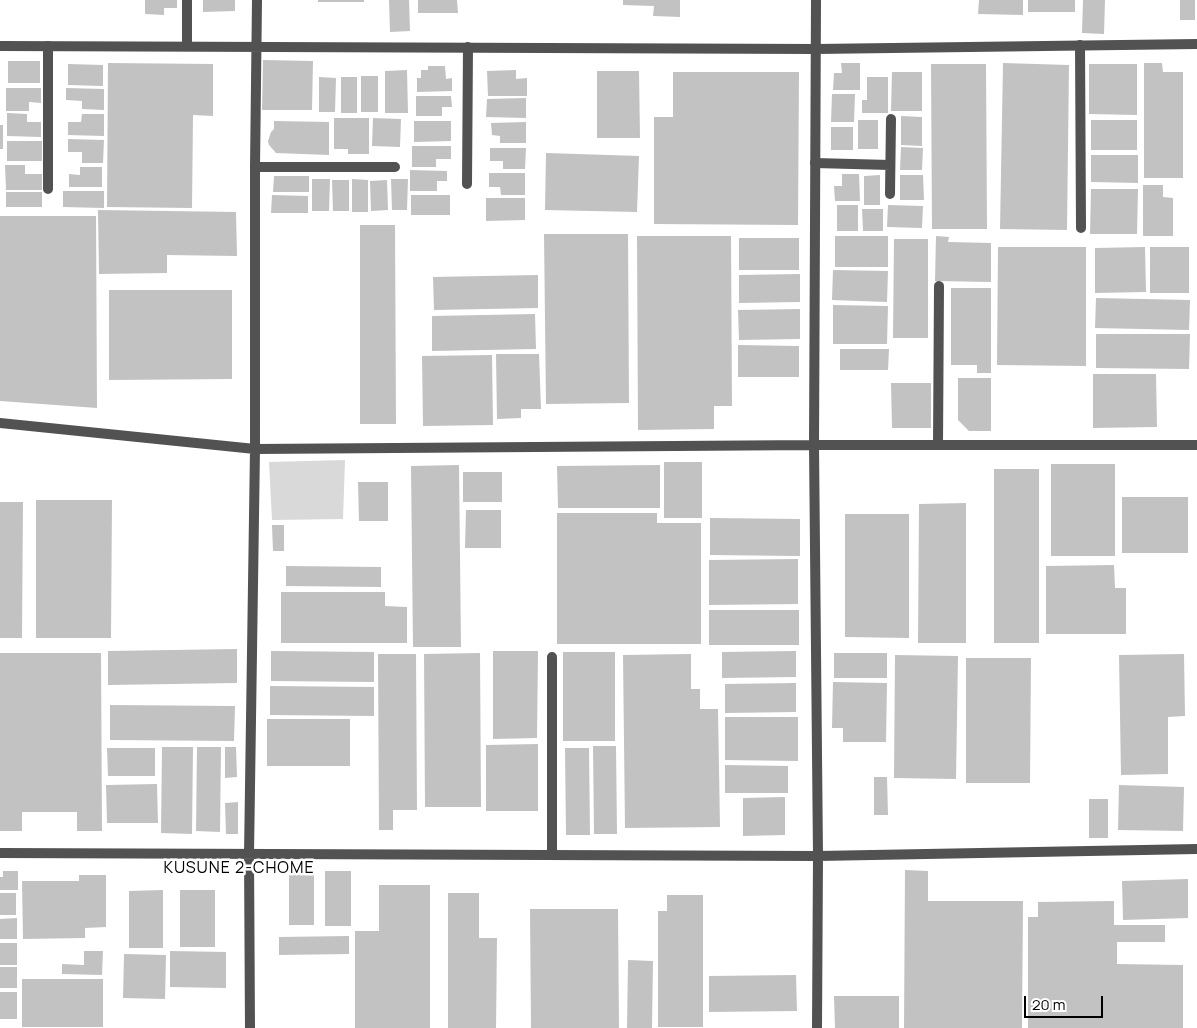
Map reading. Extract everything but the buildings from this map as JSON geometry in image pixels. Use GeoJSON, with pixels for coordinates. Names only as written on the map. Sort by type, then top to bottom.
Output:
{"type":"FeatureCollection","features":[{"type":"Feature","properties":{"kind":"street"},"geometry":{"type":"LineString","coordinates":[[187,0],[187,46]]}},
{"type":"Feature","properties":{"kind":"street"},"geometry":{"type":"LineString","coordinates":[[250,1028],[249,854],[255,450],[257,0]]}},
{"type":"Feature","properties":{"kind":"street"},"geometry":{"type":"LineString","coordinates":[[816,0],[814,445],[818,856],[817,1028]]}},
{"type":"Feature","properties":{"kind":"street"},"geometry":{"type":"LineString","coordinates":[[0,46],[816,49],[1197,44]]}},
{"type":"Feature","properties":{"kind":"street"},"geometry":{"type":"LineString","coordinates":[[48,46],[48,189]]}},
{"type":"Feature","properties":{"kind":"street"},"geometry":{"type":"LineString","coordinates":[[1080,46],[1081,228]]}},
{"type":"Feature","properties":{"kind":"street"},"geometry":{"type":"LineString","coordinates":[[467,184],[468,47]]}},
{"type":"Feature","properties":{"kind":"street"},"geometry":{"type":"LineString","coordinates":[[890,194],[891,119]]}},
{"type":"Feature","properties":{"kind":"street"},"geometry":{"type":"LineString","coordinates":[[815,163],[890,165]]}},
{"type":"Feature","properties":{"kind":"street"},"geometry":{"type":"LineString","coordinates":[[255,167],[395,167]]}},
{"type":"Feature","properties":{"kind":"street"},"geometry":{"type":"LineString","coordinates":[[938,445],[939,286]]}},
{"type":"Feature","properties":{"kind":"street"},"geometry":{"type":"LineString","coordinates":[[0,423],[255,450],[814,445],[1197,445]]}},
{"type":"Feature","properties":{"kind":"street"},"geometry":{"type":"LineString","coordinates":[[552,657],[552,855]]}},
{"type":"Feature","properties":{"kind":"street"},"geometry":{"type":"LineString","coordinates":[[0,853],[818,856],[1197,849]]}},
{"type":"Feature","properties":{"kind":"shaded area"},"geometry":{"type":"Polygon","coordinates":[[[345,460],[343,519],[272,520],[269,462],[345,460]]]}},
{"type":"Feature","properties":{"kind":"district","name":"KUSUNE 2-CHOME"},"geometry":{"type":"Point","coordinates":[239,869]}}]}
